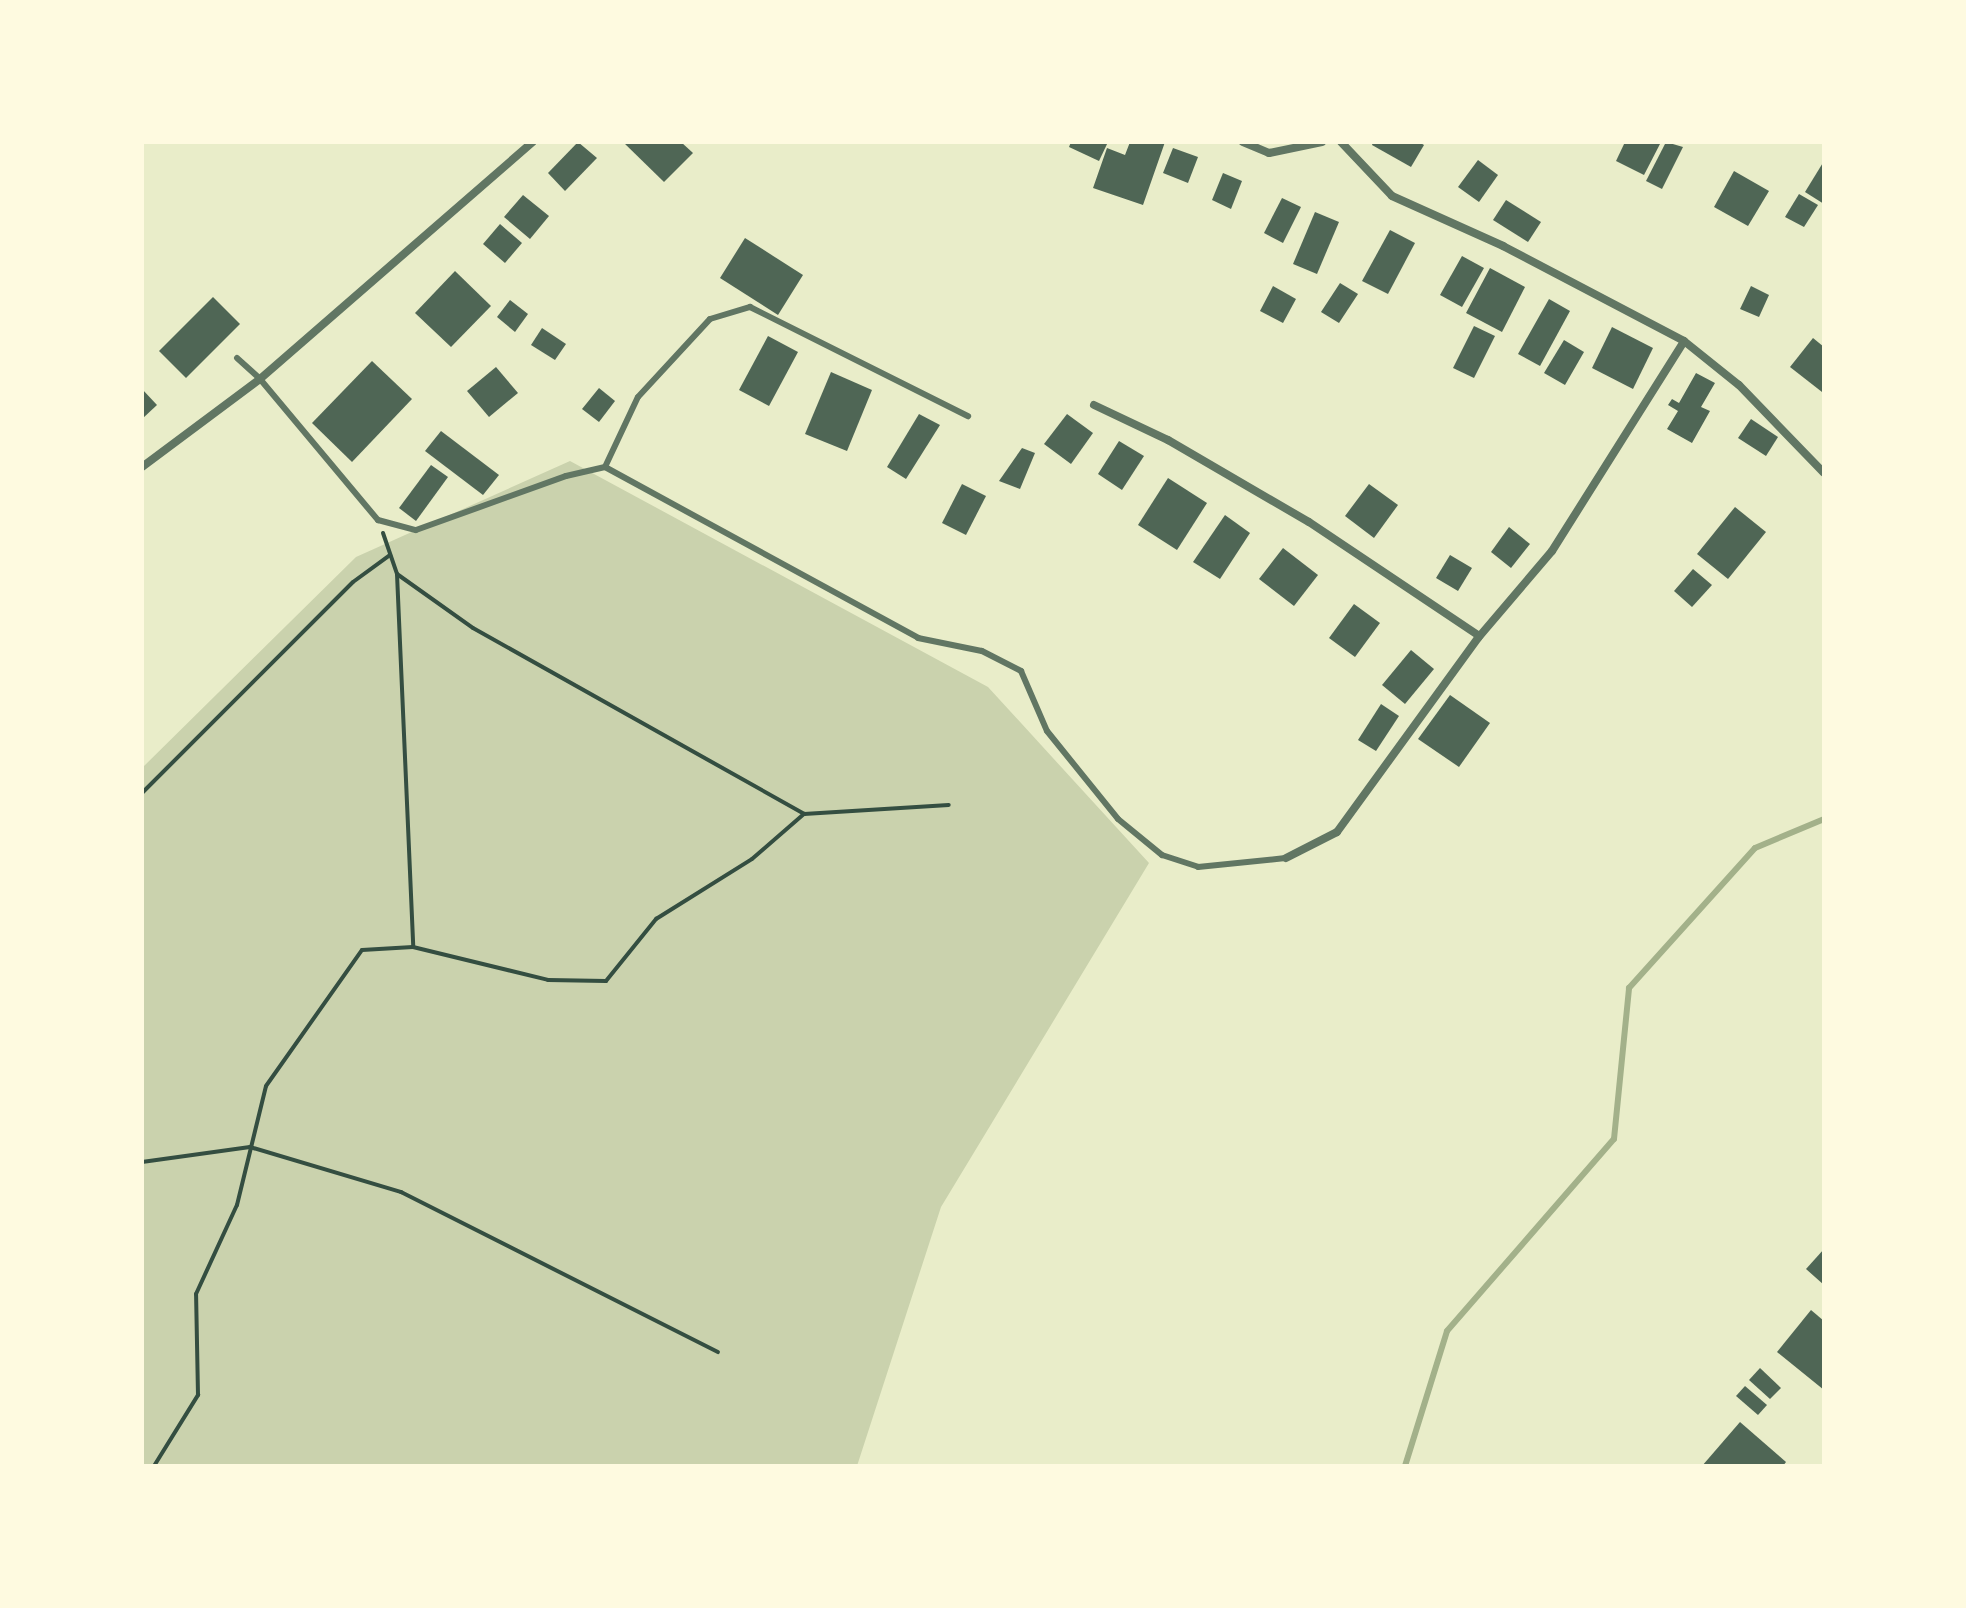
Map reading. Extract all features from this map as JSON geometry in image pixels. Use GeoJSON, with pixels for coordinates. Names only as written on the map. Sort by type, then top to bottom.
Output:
{"type":"FeatureCollection","features":[{"type":"Feature","properties":{"kind":"street"},"geometry":{"type":"LineString","coordinates":[[142,467],[260,379],[533,142]]}},
{"type":"Feature","properties":{"kind":"street"},"geometry":{"type":"LineString","coordinates":[[1243,142],[1269,153],[1322,142]]}},
{"type":"Feature","properties":{"kind":"street"},"geometry":{"type":"LineString","coordinates":[[1341,142],[1392,196],[1503,246],[1684,341],[1739,385],[1824,473]]}},
{"type":"Feature","properties":{"kind":"street"},"geometry":{"type":"LineString","coordinates":[[1286,858],[1337,832],[1479,636],[1552,551],[1684,341]]}},
{"type":"Feature","properties":{"kind":"street"},"geometry":{"type":"LineString","coordinates":[[1094,405],[1168,440],[1309,522],[1479,636]]}},
{"type":"Feature","properties":{"kind":"lane"},"geometry":{"type":"LineString","coordinates":[[605,467],[638,397],[710,319],[750,307],[968,416]]}},
{"type":"Feature","properties":{"kind":"lane"},"geometry":{"type":"LineString","coordinates":[[237,358],[260,379],[378,520],[416,530],[566,476],[605,467],[918,638],[982,651],[1021,671],[1047,731],[1118,819],[1162,855],[1198,867],[1286,858]]}},
{"type":"Feature","properties":{"kind":"path"},"geometry":{"type":"LineString","coordinates":[[378,520],[397,574],[413,947]]}},
{"type":"Feature","properties":{"kind":"path"},"geometry":{"type":"LineString","coordinates":[[142,793],[353,582],[390,555]]}},
{"type":"Feature","properties":{"kind":"path"},"geometry":{"type":"LineString","coordinates":[[397,574],[473,628],[804,814],[949,805]]}},
{"type":"Feature","properties":{"kind":"path"},"geometry":{"type":"LineString","coordinates":[[154,1466],[198,1395],[196,1294],[237,1205],[266,1086],[362,950],[413,947],[548,980],[606,981],[656,919],[752,859],[804,814]]}},
{"type":"Feature","properties":{"kind":"path"},"geometry":{"type":"LineString","coordinates":[[142,1162],[250,1147],[401,1192],[718,1352]]}},
{"type":"Feature","properties":{"kind":"green space"},"geometry":{"type":"Polygon","coordinates":[[[570,461],[988,687],[1149,863],[941,1207],[857,1466],[142,1466],[142,768],[356,557],[570,461]]]}},
{"type":"Feature","properties":{"kind":"building"},"geometry":{"type":"Polygon","coordinates":[[[578,142],[597,158],[565,191],[548,173],[578,142]]]}},
{"type":"Feature","properties":{"kind":"building"},"geometry":{"type":"Polygon","coordinates":[[[623,142],[681,142],[693,153],[664,182],[623,142]]]}},
{"type":"Feature","properties":{"kind":"building"},"geometry":{"type":"Polygon","coordinates":[[[1071,142],[1108,142],[1099,161],[1069,147],[1071,142]]]}},
{"type":"Feature","properties":{"kind":"building"},"geometry":{"type":"Polygon","coordinates":[[[1130,142],[1165,142],[1143,205],[1093,188],[1107,148],[1125,155],[1130,142]]]}},
{"type":"Feature","properties":{"kind":"building"},"geometry":{"type":"Polygon","coordinates":[[[1373,142],[1419,142],[1424,145],[1411,167],[1372,145],[1373,142]]]}},
{"type":"Feature","properties":{"kind":"building"},"geometry":{"type":"Polygon","coordinates":[[[1625,142],[1661,142],[1644,175],[1616,161],[1625,142]]]}},
{"type":"Feature","properties":{"kind":"building"},"geometry":{"type":"Polygon","coordinates":[[[1666,142],[1683,147],[1662,189],[1646,181],[1666,142]]]}},
{"type":"Feature","properties":{"kind":"building"},"geometry":{"type":"Polygon","coordinates":[[[1173,148],[1198,157],[1188,183],[1163,173],[1173,148]]]}},
{"type":"Feature","properties":{"kind":"building"},"geometry":{"type":"Polygon","coordinates":[[[1478,160],[1498,175],[1479,202],[1458,187],[1478,160]]]}},
{"type":"Feature","properties":{"kind":"building"},"geometry":{"type":"Polygon","coordinates":[[[1824,161],[1824,204],[1805,192],[1824,161]]]}},
{"type":"Feature","properties":{"kind":"building"},"geometry":{"type":"Polygon","coordinates":[[[1734,171],[1769,191],[1748,226],[1714,207],[1734,171]]]}},
{"type":"Feature","properties":{"kind":"building"},"geometry":{"type":"Polygon","coordinates":[[[1223,173],[1242,181],[1231,209],[1212,200],[1223,173]]]}},
{"type":"Feature","properties":{"kind":"building"},"geometry":{"type":"Polygon","coordinates":[[[1799,194],[1818,205],[1804,227],[1785,217],[1799,194]]]}},
{"type":"Feature","properties":{"kind":"building"},"geometry":{"type":"Polygon","coordinates":[[[523,195],[549,216],[530,239],[504,217],[523,195]]]}},
{"type":"Feature","properties":{"kind":"building"},"geometry":{"type":"Polygon","coordinates":[[[1282,198],[1301,207],[1283,243],[1264,233],[1282,198]]]}},
{"type":"Feature","properties":{"kind":"building"},"geometry":{"type":"Polygon","coordinates":[[[1506,200],[1541,222],[1528,242],[1493,220],[1506,200]]]}},
{"type":"Feature","properties":{"kind":"building"},"geometry":{"type":"Polygon","coordinates":[[[1315,212],[1339,222],[1317,274],[1293,264],[1315,212]]]}},
{"type":"Feature","properties":{"kind":"building"},"geometry":{"type":"Polygon","coordinates":[[[500,224],[522,243],[505,263],[483,244],[500,224]]]}},
{"type":"Feature","properties":{"kind":"building"},"geometry":{"type":"Polygon","coordinates":[[[1390,230],[1415,243],[1388,294],[1362,281],[1390,230]]]}},
{"type":"Feature","properties":{"kind":"building"},"geometry":{"type":"Polygon","coordinates":[[[745,238],[803,275],[778,315],[720,278],[745,238]]]}},
{"type":"Feature","properties":{"kind":"building"},"geometry":{"type":"Polygon","coordinates":[[[1462,256],[1484,268],[1462,307],[1440,295],[1462,256]]]}},
{"type":"Feature","properties":{"kind":"building"},"geometry":{"type":"Polygon","coordinates":[[[1490,268],[1525,287],[1502,332],[1466,313],[1490,268]]]}},
{"type":"Feature","properties":{"kind":"building"},"geometry":{"type":"Polygon","coordinates":[[[455,271],[491,306],[451,347],[415,313],[455,271]]]}},
{"type":"Feature","properties":{"kind":"building"},"geometry":{"type":"Polygon","coordinates":[[[1340,283],[1358,294],[1339,323],[1321,312],[1340,283]]]}},
{"type":"Feature","properties":{"kind":"building"},"geometry":{"type":"Polygon","coordinates":[[[1273,286],[1296,299],[1283,323],[1260,311],[1273,286]]]}},
{"type":"Feature","properties":{"kind":"building"},"geometry":{"type":"Polygon","coordinates":[[[1751,286],[1769,295],[1759,317],[1740,309],[1751,286]]]}},
{"type":"Feature","properties":{"kind":"building"},"geometry":{"type":"Polygon","coordinates":[[[213,297],[240,324],[186,378],[159,351],[213,297]]]}},
{"type":"Feature","properties":{"kind":"building"},"geometry":{"type":"Polygon","coordinates":[[[1549,299],[1570,311],[1540,366],[1518,354],[1549,299]]]}},
{"type":"Feature","properties":{"kind":"building"},"geometry":{"type":"Polygon","coordinates":[[[510,300],[528,314],[515,332],[497,317],[510,300]]]}},
{"type":"Feature","properties":{"kind":"building"},"geometry":{"type":"Polygon","coordinates":[[[1474,326],[1495,336],[1474,378],[1453,368],[1474,326]]]}},
{"type":"Feature","properties":{"kind":"building"},"geometry":{"type":"Polygon","coordinates":[[[1612,327],[1653,348],[1633,389],[1592,368],[1612,327]]]}},
{"type":"Feature","properties":{"kind":"building"},"geometry":{"type":"Polygon","coordinates":[[[542,328],[566,344],[555,360],[531,345],[542,328]]]}},
{"type":"Feature","properties":{"kind":"building"},"geometry":{"type":"Polygon","coordinates":[[[768,336],[798,352],[769,406],[739,390],[768,336]]]}},
{"type":"Feature","properties":{"kind":"building"},"geometry":{"type":"Polygon","coordinates":[[[1813,338],[1824,347],[1822,392],[1790,367],[1813,338]]]}},
{"type":"Feature","properties":{"kind":"building"},"geometry":{"type":"Polygon","coordinates":[[[1564,340],[1584,352],[1565,385],[1544,373],[1564,340]]]}},
{"type":"Feature","properties":{"kind":"building"},"geometry":{"type":"Polygon","coordinates":[[[372,361],[412,399],[352,462],[312,423],[372,361]]]}},
{"type":"Feature","properties":{"kind":"building"},"geometry":{"type":"Polygon","coordinates":[[[496,367],[518,393],[489,417],[467,391],[496,367]]]}},
{"type":"Feature","properties":{"kind":"building"},"geometry":{"type":"Polygon","coordinates":[[[831,372],[872,390],[847,451],[805,434],[831,372]]]}},
{"type":"Feature","properties":{"kind":"building"},"geometry":{"type":"Polygon","coordinates":[[[1696,373],[1715,383],[1701,407],[1710,411],[1692,443],[1667,429],[1678,411],[1668,405],[1672,399],[1679,403],[1696,373]]]}},
{"type":"Feature","properties":{"kind":"building"},"geometry":{"type":"Polygon","coordinates":[[[599,388],[615,401],[599,422],[582,409],[599,388]]]}},
{"type":"Feature","properties":{"kind":"building"},"geometry":{"type":"Polygon","coordinates":[[[142,389],[157,405],[142,419],[142,389]]]}},
{"type":"Feature","properties":{"kind":"building"},"geometry":{"type":"Polygon","coordinates":[[[919,414],[940,425],[906,479],[887,467],[919,414]]]}},
{"type":"Feature","properties":{"kind":"building"},"geometry":{"type":"Polygon","coordinates":[[[1067,414],[1093,433],[1071,464],[1044,444],[1067,414]]]}},
{"type":"Feature","properties":{"kind":"building"},"geometry":{"type":"Polygon","coordinates":[[[1751,419],[1778,437],[1766,456],[1738,438],[1751,419]]]}},
{"type":"Feature","properties":{"kind":"building"},"geometry":{"type":"Polygon","coordinates":[[[441,431],[499,475],[483,495],[425,451],[441,431]]]}},
{"type":"Feature","properties":{"kind":"building"},"geometry":{"type":"Polygon","coordinates":[[[1119,441],[1144,456],[1122,490],[1098,474],[1119,441]]]}},
{"type":"Feature","properties":{"kind":"building"},"geometry":{"type":"Polygon","coordinates":[[[1022,448],[1035,453],[1020,489],[999,481],[1022,448]]]}},
{"type":"Feature","properties":{"kind":"building"},"geometry":{"type":"Polygon","coordinates":[[[431,465],[448,477],[416,521],[399,508],[431,465]]]}},
{"type":"Feature","properties":{"kind":"building"},"geometry":{"type":"Polygon","coordinates":[[[1168,478],[1207,503],[1177,550],[1138,525],[1168,478]]]}},
{"type":"Feature","properties":{"kind":"building"},"geometry":{"type":"Polygon","coordinates":[[[962,484],[986,496],[966,535],[942,523],[962,484]]]}},
{"type":"Feature","properties":{"kind":"building"},"geometry":{"type":"Polygon","coordinates":[[[1369,484],[1398,505],[1374,538],[1345,516],[1369,484]]]}},
{"type":"Feature","properties":{"kind":"building"},"geometry":{"type":"Polygon","coordinates":[[[1735,507],[1766,532],[1728,579],[1697,554],[1735,507]]]}},
{"type":"Feature","properties":{"kind":"building"},"geometry":{"type":"Polygon","coordinates":[[[1225,515],[1250,533],[1220,579],[1193,562],[1225,515]]]}},
{"type":"Feature","properties":{"kind":"building"},"geometry":{"type":"Polygon","coordinates":[[[1509,527],[1530,544],[1511,568],[1491,552],[1509,527]]]}},
{"type":"Feature","properties":{"kind":"building"},"geometry":{"type":"Polygon","coordinates":[[[1283,548],[1318,575],[1294,606],[1259,579],[1283,548]]]}},
{"type":"Feature","properties":{"kind":"building"},"geometry":{"type":"Polygon","coordinates":[[[1450,555],[1472,568],[1458,591],[1436,578],[1450,555]]]}},
{"type":"Feature","properties":{"kind":"building"},"geometry":{"type":"Polygon","coordinates":[[[1693,569],[1712,585],[1692,607],[1674,591],[1693,569]]]}},
{"type":"Feature","properties":{"kind":"building"},"geometry":{"type":"Polygon","coordinates":[[[1354,604],[1380,623],[1355,657],[1329,638],[1354,604]]]}},
{"type":"Feature","properties":{"kind":"building"},"geometry":{"type":"Polygon","coordinates":[[[1411,650],[1434,669],[1405,704],[1382,685],[1411,650]]]}},
{"type":"Feature","properties":{"kind":"building"},"geometry":{"type":"Polygon","coordinates":[[[1450,695],[1490,723],[1459,767],[1418,739],[1450,695]]]}},
{"type":"Feature","properties":{"kind":"building"},"geometry":{"type":"Polygon","coordinates":[[[1381,704],[1399,716],[1376,751],[1358,740],[1381,704]]]}},
{"type":"Feature","properties":{"kind":"building"},"geometry":{"type":"Polygon","coordinates":[[[1824,1249],[1824,1285],[1806,1269],[1824,1249]]]}},
{"type":"Feature","properties":{"kind":"building"},"geometry":{"type":"Polygon","coordinates":[[[1811,1310],[1824,1321],[1824,1390],[1777,1352],[1811,1310]]]}},
{"type":"Feature","properties":{"kind":"building"},"geometry":{"type":"Polygon","coordinates":[[[1760,1368],[1781,1388],[1770,1399],[1749,1380],[1760,1368]]]}},
{"type":"Feature","properties":{"kind":"building"},"geometry":{"type":"Polygon","coordinates":[[[1745,1386],[1767,1405],[1758,1415],[1736,1396],[1745,1386]]]}},
{"type":"Feature","properties":{"kind":"building"},"geometry":{"type":"Polygon","coordinates":[[[1740,1422],[1786,1462],[1783,1466],[1702,1466],[1740,1422]]]}},
{"type":"Feature","properties":{"kind":"waterway"},"geometry":{"type":"LineString","coordinates":[[1405,1466],[1447,1331],[1614,1139],[1629,988],[1755,848],[1824,819]]}}]}
